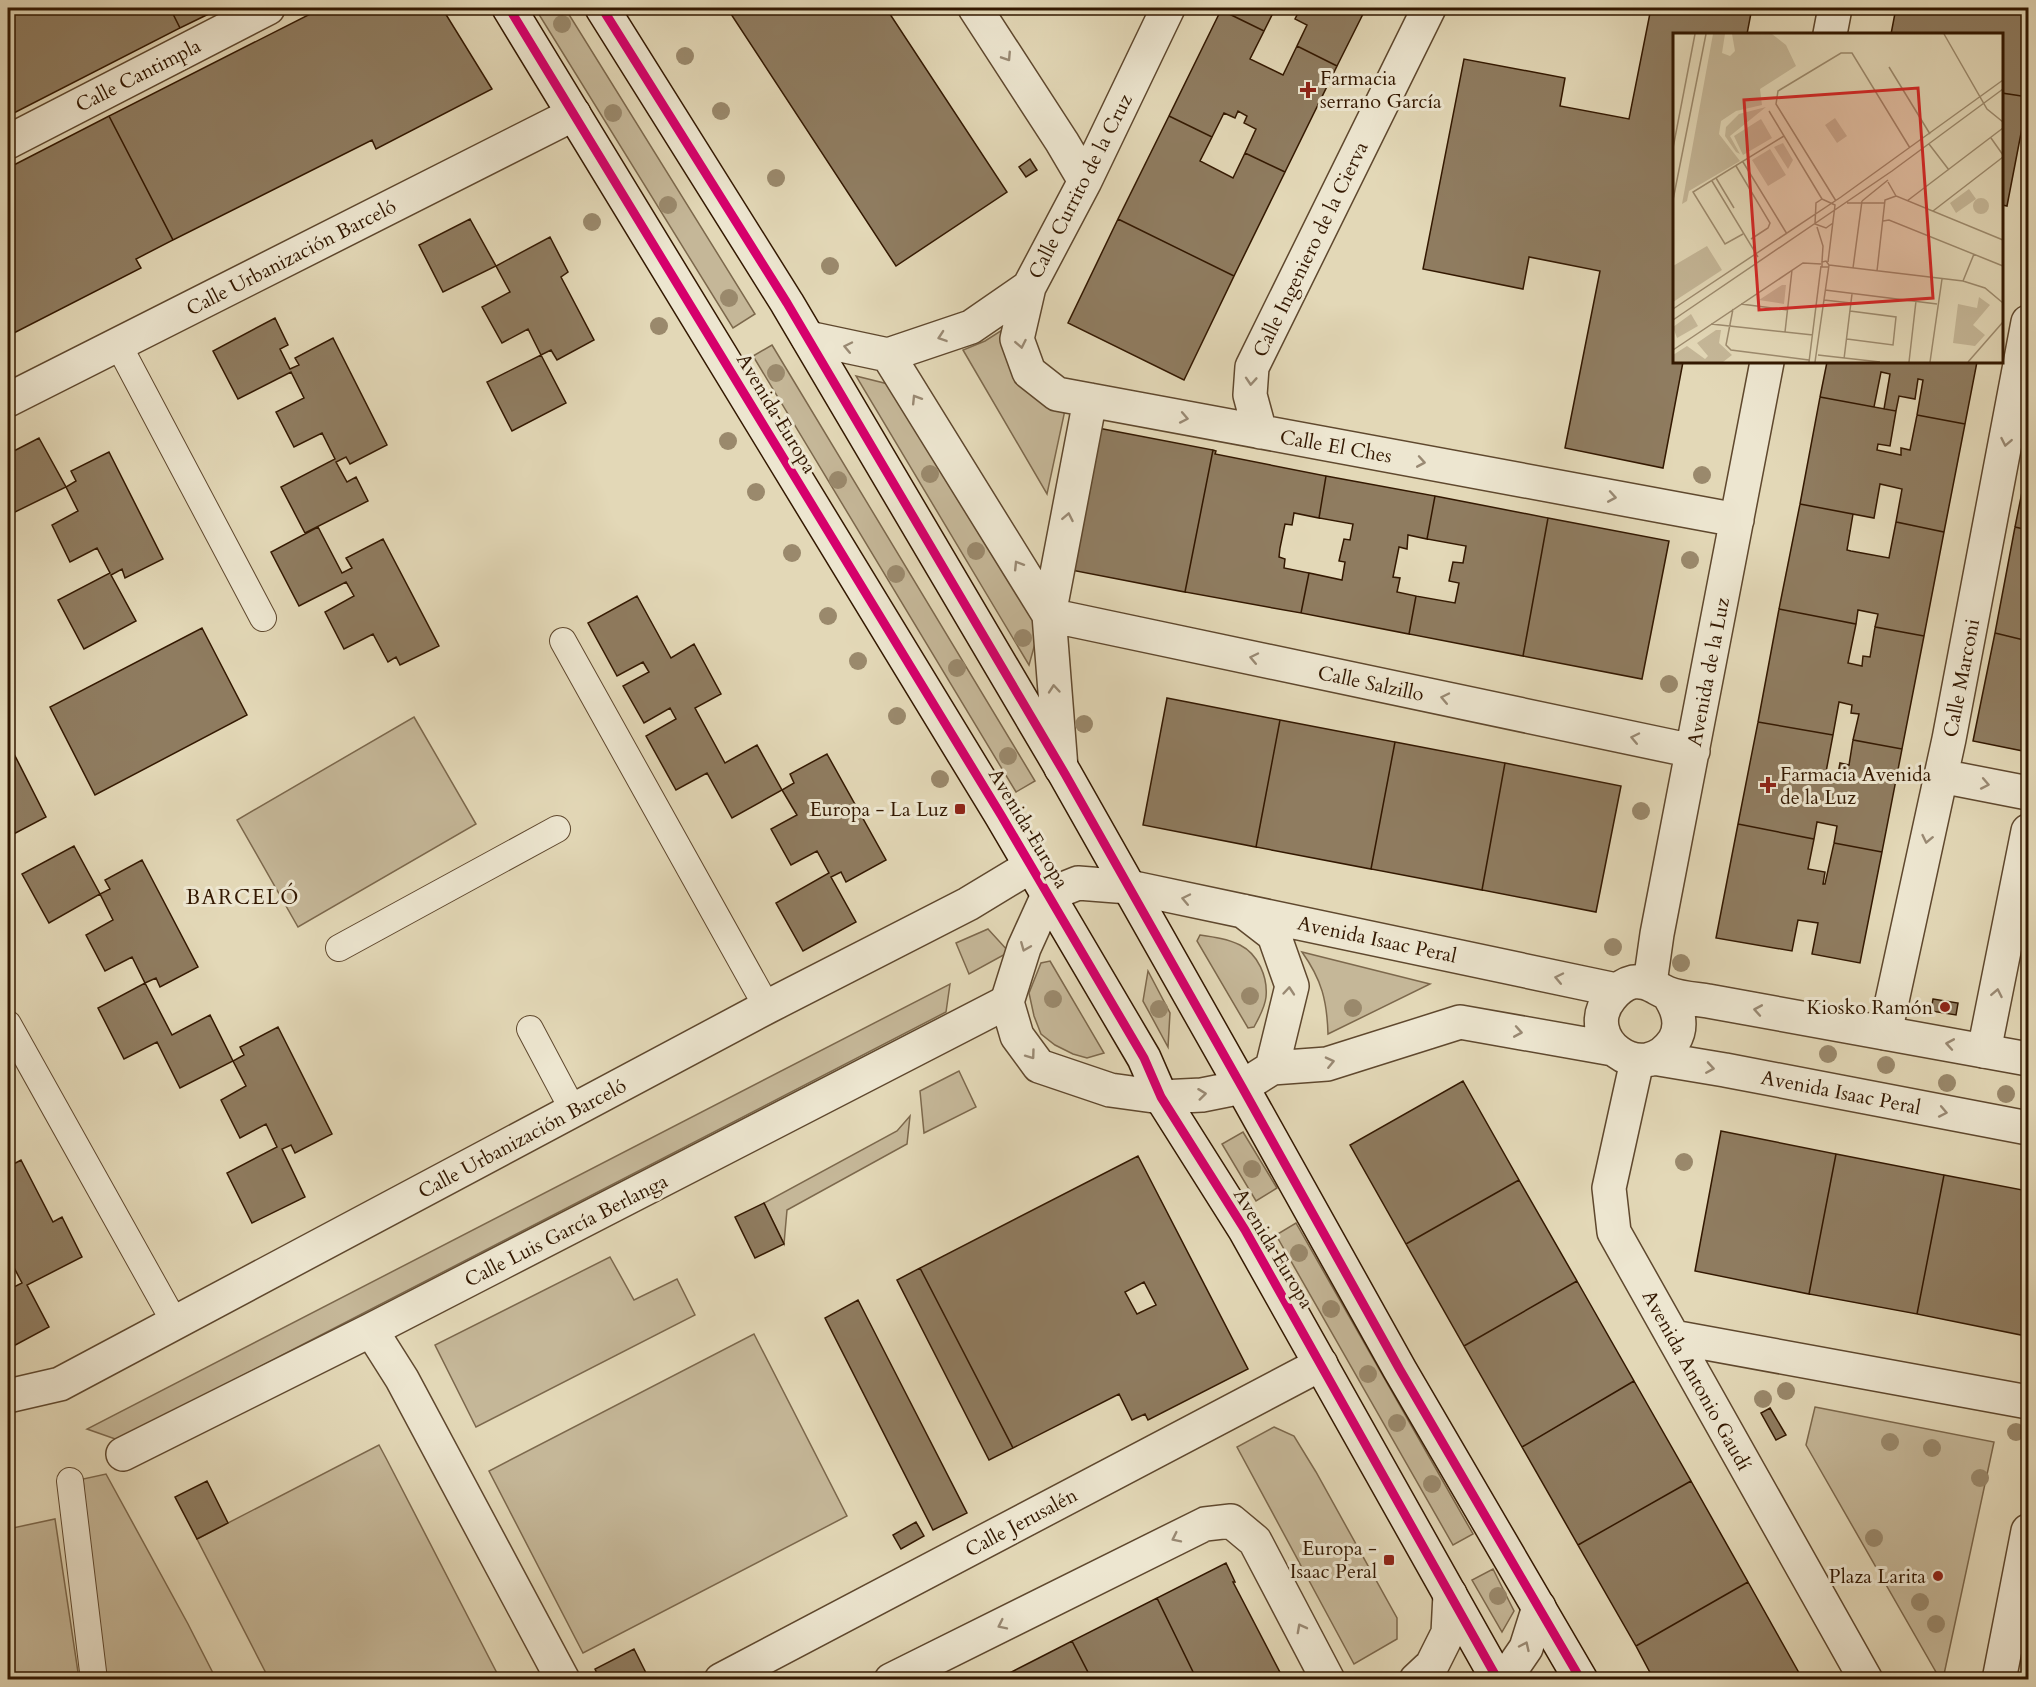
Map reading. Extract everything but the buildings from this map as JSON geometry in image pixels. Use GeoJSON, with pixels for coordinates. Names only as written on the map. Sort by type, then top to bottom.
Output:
{"type":"FeatureCollection","features":[{"type":"Feature","properties":{"kind":"street","name":"Calle Cantimpla"},"geometry":{"type":"LineString","coordinates":[[8,142],[268,8]]}},
{"type":"Feature","properties":{"kind":"street","name":"Avenida Europa"},"geometry":{"type":"LineString","coordinates":[[509,8],[1031,866],[1144,1058],[1161,1097],[1245,1230],[1498,1680]]}},
{"type":"Feature","properties":{"kind":"street"},"geometry":{"type":"LineString","coordinates":[[602,8],[808,338],[1061,768],[1400,1370],[1581,1680]]}},
{"type":"Feature","properties":{"kind":"street"},"geometry":{"type":"LineString","coordinates":[[975,8],[1085,181]]}},
{"type":"Feature","properties":{"kind":"street","name":"Calle Currito de la Cruz"},"geometry":{"type":"LineString","coordinates":[[888,355],[971,327],[1029,287],[1085,181],[1168,8]]}},
{"type":"Feature","properties":{"kind":"street","name":"Calle Ingeniero de la Cierva"},"geometry":{"type":"LineString","coordinates":[[1260,432],[1250,395],[1252,367],[1430,8]]}},
{"type":"Feature","properties":{"kind":"street"},"geometry":{"type":"LineString","coordinates":[[1830,33],[1835,8]]}},
{"type":"Feature","properties":{"kind":"street","name":"Calle Urbanización Barceló"},"geometry":{"type":"LineString","coordinates":[[8,400],[574,114]]}},
{"type":"Feature","properties":{"kind":"street","name":"Calle El Ches"},"geometry":{"type":"LineString","coordinates":[[1029,287],[1017,339],[1029,372],[1057,394],[1737,520]]}},
{"type":"Feature","properties":{"kind":"street","name":"Calle Marconi"},"geometry":{"type":"LineString","coordinates":[[1885,1033],[1941,776],[2028,322]]}},
{"type":"Feature","properties":{"kind":"street"},"geometry":{"type":"LineString","coordinates":[[808,338],[888,355],[1049,615]]}},
{"type":"Feature","properties":{"kind":"street","name":"Avenida de la Luz"},"geometry":{"type":"LineString","coordinates":[[1659,988],[1657,934],[1767,363]]}},
{"type":"Feature","properties":{"kind":"street"},"geometry":{"type":"LineString","coordinates":[[1061,768],[1049,615],[1090,400]]}},
{"type":"Feature","properties":{"kind":"street","name":"Calle Salzillo"},"geometry":{"type":"LineString","coordinates":[[1049,615],[1693,751]]}},
{"type":"Feature","properties":{"kind":"street"},"geometry":{"type":"LineString","coordinates":[[1941,776],[2028,793]]}},
{"type":"Feature","properties":{"kind":"street"},"geometry":{"type":"LineString","coordinates":[[1984,1051],[2028,831]]}},
{"type":"Feature","properties":{"kind":"street","name":"Calle Urbanización Barceló"},"geometry":{"type":"LineString","coordinates":[[8,1396],[60,1384],[767,1007],[968,904],[1031,866]]}},
{"type":"Feature","properties":{"kind":"street","name":"Avenida Isaac Peral"},"geometry":{"type":"LineString","coordinates":[[1048,895],[1078,883],[1129,887],[1616,990]]}},
{"type":"Feature","properties":{"kind":"street"},"geometry":{"type":"LineString","coordinates":[[1048,895],[1024,948],[1007,1002],[1017,1036],[1039,1066],[1110,1090],[1161,1097],[1202,1095],[1242,1088],[1272,1068],[1292,986],[1274,934],[1243,910]]}},
{"type":"Feature","properties":{"kind":"street"},"geometry":{"type":"LineString","coordinates":[[1659,988],[1677,1007],[1679,1022],[1676,1038],[1667,1051],[1634,1056],[1604,1035],[1601,1019],[1605,1004],[1616,990],[1632,982],[2028,1059]]}},
{"type":"Feature","properties":{"kind":"street","name":"Calle Luis García Berlanga"},"geometry":{"type":"LineString","coordinates":[[123,1454],[371,1330],[1007,1002]]}},
{"type":"Feature","properties":{"kind":"street","name":"Avenida Isaac Peral"},"geometry":{"type":"LineString","coordinates":[[1272,1068],[1327,1064],[1460,1022],[2028,1128]]}},
{"type":"Feature","properties":{"kind":"street","name":"Avenida Antonio Gaudí"},"geometry":{"type":"LineString","coordinates":[[1634,1056],[1609,1188],[1614,1232],[1866,1680]]}},
{"type":"Feature","properties":{"kind":"street"},"geometry":{"type":"LineString","coordinates":[[371,1330],[402,1378],[562,1680]]}},
{"type":"Feature","properties":{"kind":"street"},"geometry":{"type":"LineString","coordinates":[[1673,1337],[2028,1402]]}},
{"type":"Feature","properties":{"kind":"street","name":"Calle Jerusalén"},"geometry":{"type":"LineString","coordinates":[[721,1680],[1321,1364]]}},
{"type":"Feature","properties":{"kind":"street"},"geometry":{"type":"LineString","coordinates":[[891,1680],[1205,1524],[1231,1521],[1256,1541],[1328,1680]]}},
{"type":"Feature","properties":{"kind":"street"},"geometry":{"type":"LineString","coordinates":[[1999,1680],[2028,1531]]}},
{"type":"Feature","properties":{"kind":"street"},"geometry":{"type":"LineString","coordinates":[[1416,1680],[1432,1665],[1448,1633],[1450,1594]]}},
{"type":"Feature","properties":{"kind":"street"},"geometry":{"type":"LineString","coordinates":[[1504,1680],[1526,1648],[1539,1607]]}},
{"type":"Feature","properties":{"kind":"lane"},"geometry":{"type":"LineString","coordinates":[[118,344],[263,618]]}},
{"type":"Feature","properties":{"kind":"lane"},"geometry":{"type":"LineString","coordinates":[[563,641],[767,1007]]}},
{"type":"Feature","properties":{"kind":"lane"},"geometry":{"type":"LineString","coordinates":[[339,948],[557,829]]}},
{"type":"Feature","properties":{"kind":"lane"},"geometry":{"type":"LineString","coordinates":[[8,1024],[175,1323]]}},
{"type":"Feature","properties":{"kind":"lane"},"geometry":{"type":"LineString","coordinates":[[530,1029],[573,1110]]}},
{"type":"Feature","properties":{"kind":"lane"},"geometry":{"type":"LineString","coordinates":[[70,1481],[94,1680]]}},
{"type":"Feature","properties":{"kind":"shaded area"},"geometry":{"type":"Polygon","coordinates":[[[535,8],[565,8],[755,314],[733,328],[535,8]]]}},
{"type":"Feature","properties":{"kind":"shaded area"},"geometry":{"type":"Polygon","coordinates":[[[1010,325],[1065,410],[1047,494],[963,350],[985,341],[1010,325]]]}},
{"type":"Feature","properties":{"kind":"shaded area"},"geometry":{"type":"Polygon","coordinates":[[[772,345],[1035,781],[1016,792],[753,356],[772,345]]]}},
{"type":"Feature","properties":{"kind":"shaded area"},"geometry":{"type":"Polygon","coordinates":[[[856,376],[892,385],[1033,616],[1036,640],[1029,665],[856,376]]]}},
{"type":"Feature","properties":{"kind":"shaded area"},"geometry":{"type":"Polygon","coordinates":[[[414,717],[476,824],[298,927],[237,820],[414,717]]]}},
{"type":"Feature","properties":{"kind":"shaded area"},"geometry":{"type":"Polygon","coordinates":[[[988,929],[1009,952],[969,974],[956,943],[988,929]]]}},
{"type":"Feature","properties":{"kind":"shaded area"},"geometry":{"type":"Polygon","coordinates":[[[1200,935],[1235,943],[1246,949],[1257,960],[1265,982],[1266,997],[1254,1027],[1248,1028],[1197,941],[1200,935]]]}},
{"type":"Feature","properties":{"kind":"shaded area"},"geometry":{"type":"Polygon","coordinates":[[[1302,952],[1430,984],[1328,1034],[1322,991],[1302,952]]]}},
{"type":"Feature","properties":{"kind":"shaded area"},"geometry":{"type":"Polygon","coordinates":[[[1050,961],[1104,1053],[1087,1058],[1073,1054],[1055,1045],[1041,1034],[1029,993],[1041,963],[1050,961]]]}},
{"type":"Feature","properties":{"kind":"shaded area"},"geometry":{"type":"Polygon","coordinates":[[[1148,971],[1170,1013],[1168,1047],[1143,1001],[1148,971]]]}},
{"type":"Feature","properties":{"kind":"shaded area"},"geometry":{"type":"Polygon","coordinates":[[[950,984],[946,1012],[118,1440],[87,1429],[950,984]]]}},
{"type":"Feature","properties":{"kind":"shaded area"},"geometry":{"type":"Polygon","coordinates":[[[959,1071],[976,1107],[924,1133],[920,1091],[959,1071]]]}},
{"type":"Feature","properties":{"kind":"shaded area"},"geometry":{"type":"Polygon","coordinates":[[[910,1116],[907,1144],[787,1210],[784,1244],[764,1203],[897,1131],[910,1116]]]}},
{"type":"Feature","properties":{"kind":"shaded area"},"geometry":{"type":"Polygon","coordinates":[[[1243,1132],[1277,1188],[1256,1201],[1222,1144],[1243,1132]]]}},
{"type":"Feature","properties":{"kind":"shaded area"},"geometry":{"type":"Polygon","coordinates":[[[1296,1223],[1473,1534],[1453,1545],[1276,1235],[1296,1223]]]}},
{"type":"Feature","properties":{"kind":"shaded area"},"geometry":{"type":"Polygon","coordinates":[[[610,1257],[634,1300],[677,1279],[695,1315],[476,1427],[435,1345],[610,1257]]]}},
{"type":"Feature","properties":{"kind":"shaded area"},"geometry":{"type":"Polygon","coordinates":[[[754,1334],[847,1516],[583,1653],[489,1471],[754,1334]]]}},
{"type":"Feature","properties":{"kind":"shaded area"},"geometry":{"type":"Polygon","coordinates":[[[1815,1407],[1994,1442],[1943,1679],[1940,1679],[1806,1445],[1815,1407]]]}},
{"type":"Feature","properties":{"kind":"shaded area"},"geometry":{"type":"Polygon","coordinates":[[[1274,1427],[1294,1436],[1397,1618],[1397,1639],[1354,1664],[1237,1447],[1274,1427]]]}},
{"type":"Feature","properties":{"kind":"shaded area"},"geometry":{"type":"Polygon","coordinates":[[[379,1445],[500,1679],[269,1679],[197,1539],[379,1445]]]}},
{"type":"Feature","properties":{"kind":"shaded area"},"geometry":{"type":"Polygon","coordinates":[[[106,1474],[216,1679],[104,1679],[101,1674],[83,1479],[106,1474]]]}},
{"type":"Feature","properties":{"kind":"shaded area"},"geometry":{"type":"Polygon","coordinates":[[[55,1519],[79,1679],[8,1679],[8,1529],[55,1519]]]}},
{"type":"Feature","properties":{"kind":"shaded area"},"geometry":{"type":"Polygon","coordinates":[[[1493,1569],[1514,1611],[1502,1632],[1472,1580],[1493,1569]]]}},
{"type":"Feature","properties":{"kind":"cycle path"},"geometry":{"type":"LineString","coordinates":[[509,8],[1001,815],[1144,1058],[1161,1097],[1245,1230],[1498,1680]]}},
{"type":"Feature","properties":{"kind":"cycle path"},"geometry":{"type":"LineString","coordinates":[[602,8],[787,303],[1065,774],[1400,1370],[1581,1680]]}},
{"type":"Feature","properties":{"kind":"place","name":"Farmacia serrano García"},"geometry":{"type":"Point","coordinates":[1308,90]}},
{"type":"Feature","properties":{"kind":"place","name":"Farmacia Avenida de la Luz"},"geometry":{"type":"Point","coordinates":[1768,785]}},
{"type":"Feature","properties":{"kind":"place","name":"Europa - La Luz"},"geometry":{"type":"Point","coordinates":[960,809]}},
{"type":"Feature","properties":{"kind":"place","name":"Kiosko Ramón"},"geometry":{"type":"Point","coordinates":[1945,1007]}},
{"type":"Feature","properties":{"kind":"place","name":"Europa - Isaac Peral"},"geometry":{"type":"Point","coordinates":[1389,1560]}},
{"type":"Feature","properties":{"kind":"place","name":"Plaza Larita"},"geometry":{"type":"Point","coordinates":[1938,1576]}},
{"type":"Feature","properties":{"kind":"district","name":"BARCELÓ"},"geometry":{"type":"Point","coordinates":[242,897]}}]}
